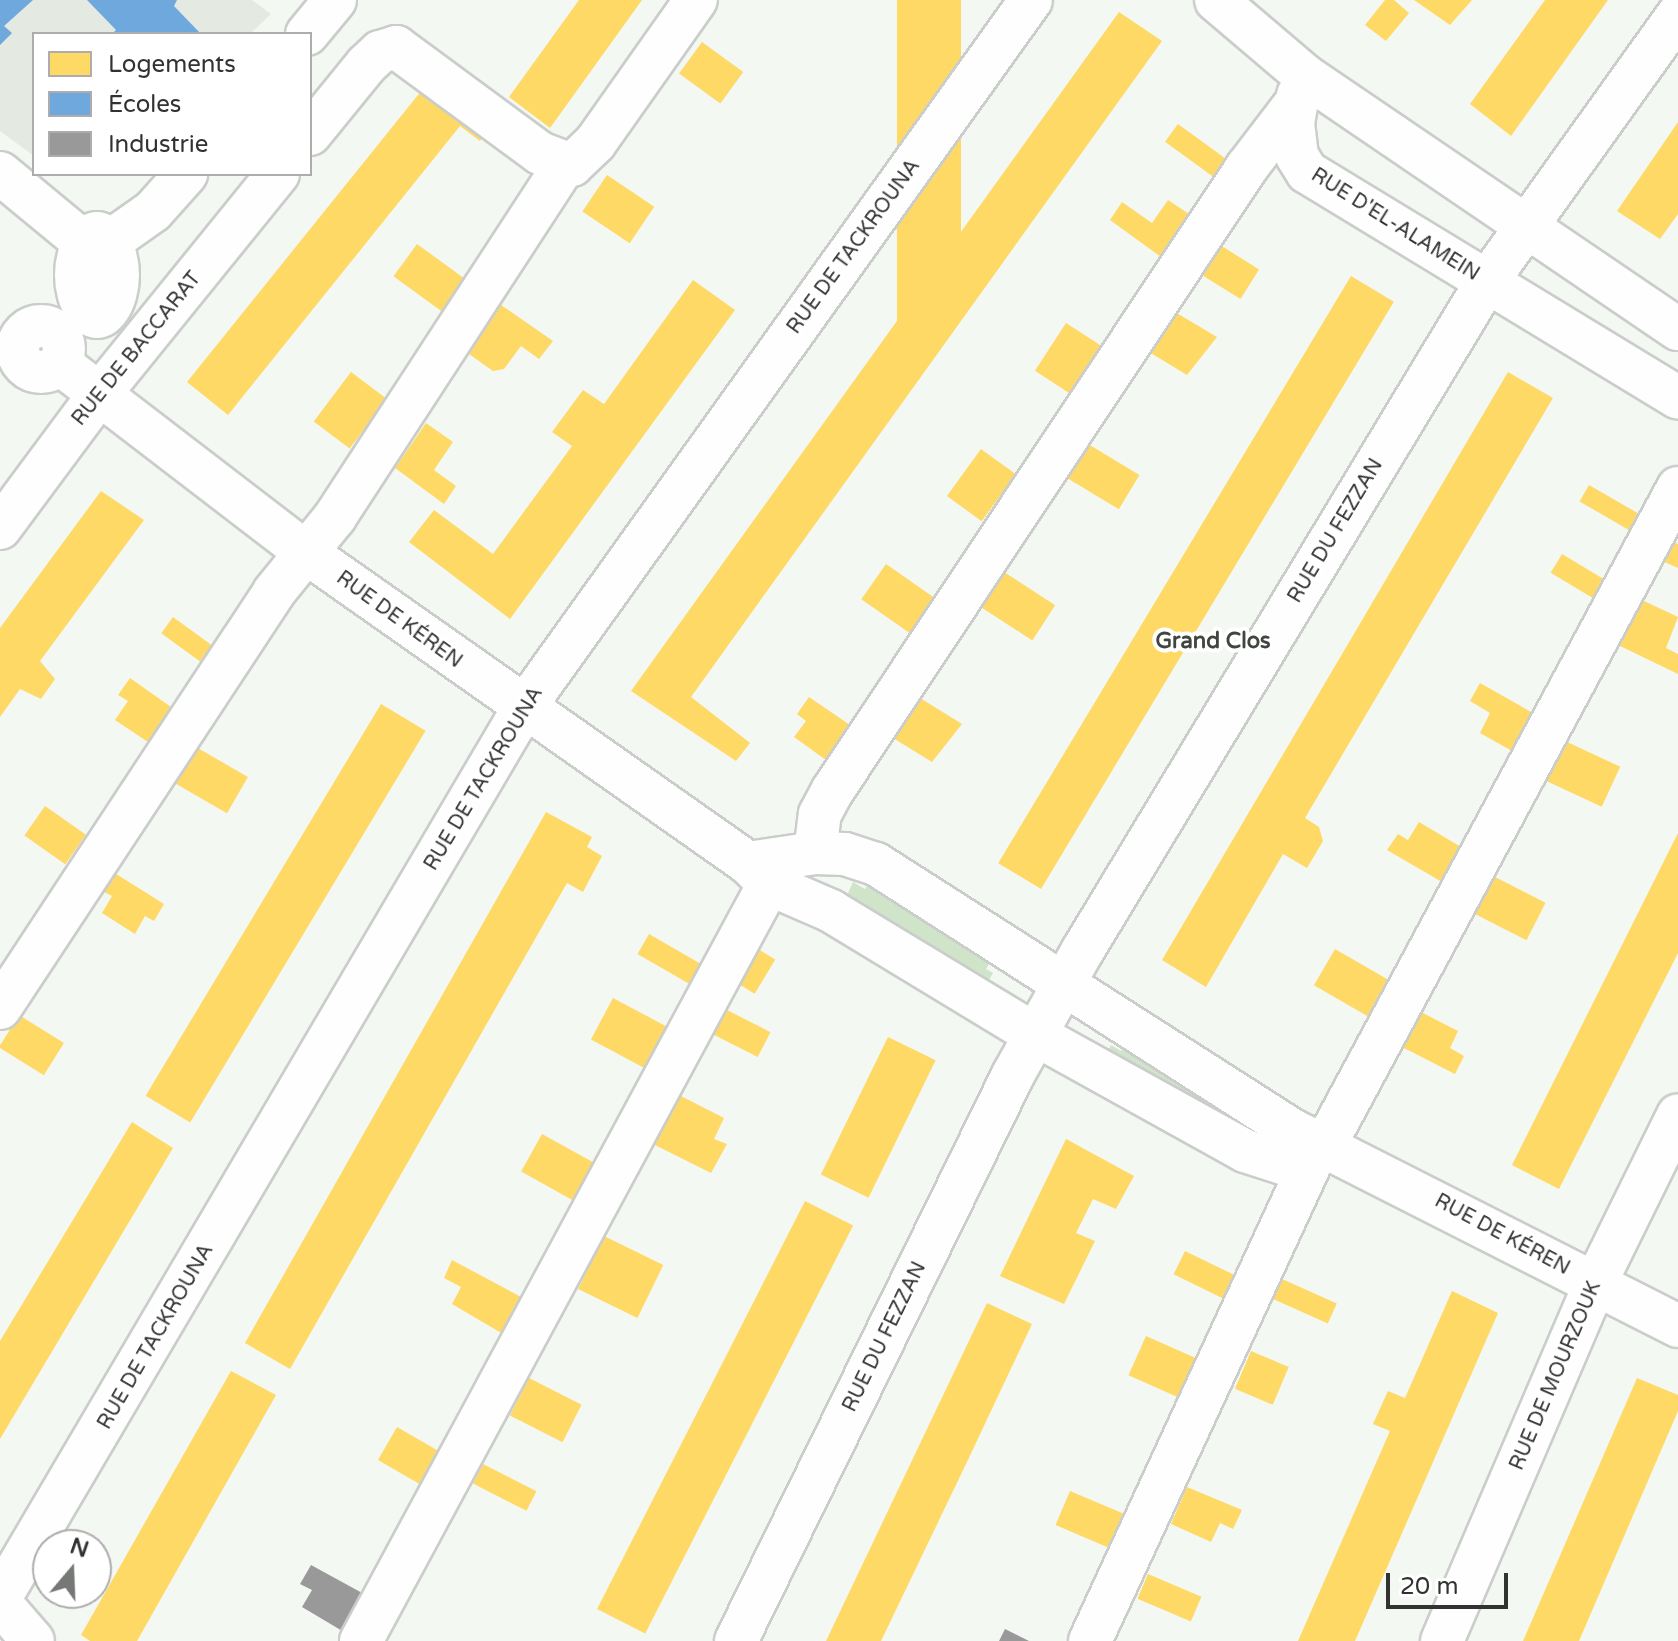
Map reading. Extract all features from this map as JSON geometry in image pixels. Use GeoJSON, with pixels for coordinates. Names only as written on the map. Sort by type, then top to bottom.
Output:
{"type":"FeatureCollection","features":[{"type":"Feature","properties":{"kind":"street"},"geometry":{"type":"LineString","coordinates":[[309,32],[335,0]]}},
{"type":"Feature","properties":{"kind":"street"},"geometry":{"type":"LineString","coordinates":[[0,1008],[304,551],[335,517],[564,166],[590,150],[696,0]]}},
{"type":"Feature","properties":{"kind":"street","name":"RUE DE TACKROUNA"},"geometry":{"type":"LineString","coordinates":[[0,1601],[523,709],[1031,0]]}},
{"type":"Feature","properties":{"kind":"street"},"geometry":{"type":"LineString","coordinates":[[1216,0],[1300,89],[1678,329]]}},
{"type":"Feature","properties":{"kind":"street"},"geometry":{"type":"LineString","coordinates":[[1526,231],[1678,15]]}},
{"type":"Feature","properties":{"kind":"street"},"geometry":{"type":"LineString","coordinates":[[312,132],[366,65],[380,52],[396,47],[564,166]]}},
{"type":"Feature","properties":{"kind":"street"},"geometry":{"type":"LineString","coordinates":[[815,853],[820,814],[833,790],[1300,89]]}},
{"type":"Feature","properties":{"kind":"street","name":"RUE D'EL-ALAMEIN"},"geometry":{"type":"LineString","coordinates":[[1300,89],[1297,156],[1307,172],[1678,398]]}},
{"type":"Feature","properties":{"kind":"street"},"geometry":{"type":"LineString","coordinates":[[0,173],[92,250]]}},
{"type":"Feature","properties":{"kind":"street"},"geometry":{"type":"LineString","coordinates":[[34,360],[92,250],[153,211],[184,176]]}},
{"type":"Feature","properties":{"kind":"street","name":"RUE DE BACCARAT"},"geometry":{"type":"LineString","coordinates":[[0,528],[98,396],[276,176]]}},
{"type":"Feature","properties":{"kind":"street","name":"RUE D'EL-ALAMEIN"},"geometry":{"type":"LineString","coordinates":[[1486,283],[1526,231]]}},
{"type":"Feature","properties":{"kind":"street","name":"RUE DU FEZZAN"},"geometry":{"type":"LineString","coordinates":[[1064,985],[1486,283]]}},
{"type":"Feature","properties":{"kind":"street","name":"RUE DE KÉREN"},"geometry":{"type":"LineString","coordinates":[[34,360],[98,396],[304,551],[758,873],[831,911],[1036,1035],[1245,1151],[1283,1163],[1318,1152]]}},
{"type":"Feature","properties":{"kind":"street"},"geometry":{"type":"LineString","coordinates":[[1090,1641],[1318,1152],[1678,488]]}},
{"type":"Feature","properties":{"kind":"street","name":"RUE DE KÉREN"},"geometry":{"type":"LineString","coordinates":[[758,873],[815,853],[845,854],[876,864],[1292,1130],[1318,1152],[1678,1326]]}},
{"type":"Feature","properties":{"kind":"street"},"geometry":{"type":"LineString","coordinates":[[361,1641],[758,873]]}},
{"type":"Feature","properties":{"kind":"street"},"geometry":{"type":"LineString","coordinates":[[1036,1035],[1064,985]]}},
{"type":"Feature","properties":{"kind":"street","name":"RUE DU FEZZAN"},"geometry":{"type":"LineString","coordinates":[[736,1641],[1036,1035]]}},
{"type":"Feature","properties":{"kind":"street","name":"RUE DE MOURZOUK"},"geometry":{"type":"LineString","coordinates":[[1442,1641],[1595,1284],[1678,1115]]}},
{"type":"Feature","properties":{"kind":"street"},"geometry":{"type":"LineString","coordinates":[[0,1601],[33,1641]]}},
{"type":"Feature","properties":{"kind":"shaded area"},"geometry":{"type":"Polygon","coordinates":[[[0,0],[252,0],[271,14],[252,32],[32,32],[32,155],[0,131],[0,0]]]}},
{"type":"Feature","properties":{"kind":"green space"},"geometry":{"type":"Polygon","coordinates":[[[853,882],[865,889],[870,882],[991,960],[986,969],[993,973],[988,982],[845,900],[853,882]]]}},
{"type":"Feature","properties":{"kind":"green space"},"geometry":{"type":"Polygon","coordinates":[[[1125,1043],[1257,1129],[1254,1135],[1107,1053],[1111,1045],[1121,1051],[1125,1043]]]}},
{"type":"Feature","properties":{"kind":"building: Logements"},"geometry":{"type":"Polygon","coordinates":[[[579,0],[642,0],[550,128],[509,97],[579,0]]]}},
{"type":"Feature","properties":{"kind":"building: Logements"},"geometry":{"type":"Polygon","coordinates":[[[897,0],[961,0],[961,321],[897,321],[897,0]]]}},
{"type":"Feature","properties":{"kind":"building: Logements"},"geometry":{"type":"Polygon","coordinates":[[[1385,0],[1394,0],[1409,13],[1386,41],[1365,25],[1385,0]]]}},
{"type":"Feature","properties":{"kind":"building: Logements"},"geometry":{"type":"Polygon","coordinates":[[[1414,0],[1472,0],[1450,25],[1414,0]]]}},
{"type":"Feature","properties":{"kind":"building: Logements"},"geometry":{"type":"Polygon","coordinates":[[[1545,0],[1608,0],[1511,136],[1470,104],[1545,0]]]}},
{"type":"Feature","properties":{"kind":"building: Logements"},"geometry":{"type":"Polygon","coordinates":[[[1119,12],[1162,41],[691,697],[750,743],[736,761],[631,691],[1119,12]]]}},
{"type":"Feature","properties":{"kind":"building: Logements"},"geometry":{"type":"Polygon","coordinates":[[[702,42],[743,72],[720,104],[679,74],[702,42]]]}},
{"type":"Feature","properties":{"kind":"building: Logements"},"geometry":{"type":"Polygon","coordinates":[[[426,85],[487,131],[480,141],[460,126],[228,415],[187,382],[426,85]]]}},
{"type":"Feature","properties":{"kind":"building: Logements"},"geometry":{"type":"Polygon","coordinates":[[[1678,122],[1678,214],[1660,239],[1617,211],[1678,122]]]}},
{"type":"Feature","properties":{"kind":"building: Logements"},"geometry":{"type":"Polygon","coordinates":[[[1178,124],[1226,159],[1213,176],[1165,142],[1178,124]]]}},
{"type":"Feature","properties":{"kind":"building: Logements"},"geometry":{"type":"Polygon","coordinates":[[[607,175],[654,207],[630,243],[582,211],[607,175]]]}},
{"type":"Feature","properties":{"kind":"building: Logements"},"geometry":{"type":"Polygon","coordinates":[[[1168,200],[1189,214],[1161,257],[1110,220],[1122,202],[1152,223],[1168,200]]]}},
{"type":"Feature","properties":{"kind":"building: Logements"},"geometry":{"type":"Polygon","coordinates":[[[417,244],[465,279],[441,311],[393,276],[417,244]]]}},
{"type":"Feature","properties":{"kind":"building: Logements"},"geometry":{"type":"Polygon","coordinates":[[[1220,245],[1259,269],[1240,299],[1201,275],[1220,245]]]}},
{"type":"Feature","properties":{"kind":"building: Logements"},"geometry":{"type":"Polygon","coordinates":[[[1351,276],[1394,302],[1041,889],[998,863],[1351,276]]]}},
{"type":"Feature","properties":{"kind":"building: Logements"},"geometry":{"type":"Polygon","coordinates":[[[693,280],[735,310],[510,619],[409,542],[434,510],[493,554],[572,446],[552,432],[583,390],[604,404],[693,280]]]}},
{"type":"Feature","properties":{"kind":"building: Logements"},"geometry":{"type":"Polygon","coordinates":[[[501,305],[553,341],[539,359],[521,346],[504,369],[493,371],[469,354],[501,305]]]}},
{"type":"Feature","properties":{"kind":"building: Logements"},"geometry":{"type":"Polygon","coordinates":[[[1175,312],[1217,337],[1187,375],[1149,352],[1175,312]]]}},
{"type":"Feature","properties":{"kind":"building: Logements"},"geometry":{"type":"Polygon","coordinates":[[[1066,323],[1101,346],[1070,394],[1035,371],[1066,323]]]}},
{"type":"Feature","properties":{"kind":"building: Logements"},"geometry":{"type":"Polygon","coordinates":[[[351,372],[387,399],[350,449],[314,422],[351,372]]]}},
{"type":"Feature","properties":{"kind":"building: Logements"},"geometry":{"type":"Polygon","coordinates":[[[1508,372],[1553,398],[1305,818],[1319,827],[1323,841],[1307,868],[1283,854],[1206,987],[1162,960],[1508,372]]]}},
{"type":"Feature","properties":{"kind":"building: Logements"},"geometry":{"type":"Polygon","coordinates":[[[426,423],[453,442],[434,470],[456,486],[444,504],[395,468],[426,423]]]}},
{"type":"Feature","properties":{"kind":"building: Logements"},"geometry":{"type":"Polygon","coordinates":[[[1088,444],[1139,475],[1119,509],[1067,478],[1088,444]]]}},
{"type":"Feature","properties":{"kind":"building: Logements"},"geometry":{"type":"Polygon","coordinates":[[[981,449],[1016,474],[982,521],[947,496],[981,449]]]}},
{"type":"Feature","properties":{"kind":"building: Logements"},"geometry":{"type":"Polygon","coordinates":[[[1589,485],[1641,515],[1631,531],[1580,501],[1589,485]]]}},
{"type":"Feature","properties":{"kind":"building: Logements"},"geometry":{"type":"Polygon","coordinates":[[[101,491],[144,520],[40,661],[55,679],[41,699],[20,689],[0,717],[0,628],[101,491]]]}},
{"type":"Feature","properties":{"kind":"building: Logements"},"geometry":{"type":"Polygon","coordinates":[[[1673,541],[1678,544],[1678,568],[1662,561],[1673,541]]]}},
{"type":"Feature","properties":{"kind":"building: Logements"},"geometry":{"type":"Polygon","coordinates":[[[1562,554],[1606,580],[1594,599],[1551,573],[1562,554]]]}},
{"type":"Feature","properties":{"kind":"building: Logements"},"geometry":{"type":"Polygon","coordinates":[[[886,564],[934,598],[910,633],[861,599],[886,564]]]}},
{"type":"Feature","properties":{"kind":"building: Logements"},"geometry":{"type":"Polygon","coordinates":[[[1004,572],[1055,605],[1032,640],[981,607],[1004,572]]]}},
{"type":"Feature","properties":{"kind":"building: Logements"},"geometry":{"type":"Polygon","coordinates":[[[1642,600],[1678,617],[1666,648],[1678,654],[1678,674],[1618,645],[1642,600]]]}},
{"type":"Feature","properties":{"kind":"building: Logements"},"geometry":{"type":"Polygon","coordinates":[[[173,617],[212,645],[200,661],[161,633],[173,617]]]}},
{"type":"Feature","properties":{"kind":"building: Logements"},"geometry":{"type":"Polygon","coordinates":[[[130,678],[171,707],[148,742],[115,720],[128,701],[118,695],[130,678]]]}},
{"type":"Feature","properties":{"kind":"building: Logements"},"geometry":{"type":"Polygon","coordinates":[[[1480,683],[1533,713],[1512,751],[1480,733],[1490,713],[1470,701],[1480,683]]]}},
{"type":"Feature","properties":{"kind":"building: Logements"},"geometry":{"type":"Polygon","coordinates":[[[809,697],[850,725],[826,760],[794,737],[806,721],[797,714],[809,697]]]}},
{"type":"Feature","properties":{"kind":"building: Logements"},"geometry":{"type":"Polygon","coordinates":[[[920,698],[962,724],[932,762],[893,738],[920,698]]]}},
{"type":"Feature","properties":{"kind":"building: Logements"},"geometry":{"type":"Polygon","coordinates":[[[381,704],[426,731],[190,1123],[146,1096],[381,704]]]}},
{"type":"Feature","properties":{"kind":"building: Logements"},"geometry":{"type":"Polygon","coordinates":[[[1565,741],[1620,767],[1602,807],[1546,781],[1565,741]]]}},
{"type":"Feature","properties":{"kind":"building: Logements"},"geometry":{"type":"Polygon","coordinates":[[[196,747],[248,777],[227,813],[175,783],[196,747]]]}},
{"type":"Feature","properties":{"kind":"building: Logements"},"geometry":{"type":"Polygon","coordinates":[[[45,806],[86,835],[65,864],[24,835],[45,806]]]}},
{"type":"Feature","properties":{"kind":"building: Logements"},"geometry":{"type":"Polygon","coordinates":[[[546,812],[592,837],[587,847],[602,856],[583,892],[567,883],[290,1369],[245,1343],[546,812]]]}},
{"type":"Feature","properties":{"kind":"building: Logements"},"geometry":{"type":"Polygon","coordinates":[[[1419,822],[1461,847],[1442,882],[1387,850],[1398,834],[1408,840],[1419,822]]]}},
{"type":"Feature","properties":{"kind":"building: Logements"},"geometry":{"type":"Polygon","coordinates":[[[1678,833],[1678,953],[1559,1189],[1512,1165],[1678,833]]]}},
{"type":"Feature","properties":{"kind":"building: Logements"},"geometry":{"type":"Polygon","coordinates":[[[113,872],[164,904],[154,921],[145,916],[135,934],[102,913],[112,896],[100,890],[113,872]]]}},
{"type":"Feature","properties":{"kind":"building: Logements"},"geometry":{"type":"Polygon","coordinates":[[[1493,876],[1546,903],[1527,940],[1474,913],[1493,876]]]}},
{"type":"Feature","properties":{"kind":"building: Logements"},"geometry":{"type":"Polygon","coordinates":[[[649,934],[700,964],[689,983],[638,954],[649,934]]]}},
{"type":"Feature","properties":{"kind":"building: Logements"},"geometry":{"type":"Polygon","coordinates":[[[753,946],[775,959],[755,994],[732,980],[753,946]]]}},
{"type":"Feature","properties":{"kind":"building: Logements"},"geometry":{"type":"Polygon","coordinates":[[[1335,949],[1389,980],[1368,1016],[1314,985],[1335,949]]]}},
{"type":"Feature","properties":{"kind":"building: Logements"},"geometry":{"type":"Polygon","coordinates":[[[613,998],[667,1027],[645,1068],[591,1039],[613,998]]]}},
{"type":"Feature","properties":{"kind":"building: Logements"},"geometry":{"type":"Polygon","coordinates":[[[725,1009],[770,1032],[758,1057],[712,1034],[725,1009]]]}},
{"type":"Feature","properties":{"kind":"building: Logements"},"geometry":{"type":"Polygon","coordinates":[[[1419,1011],[1458,1031],[1450,1048],[1464,1056],[1455,1074],[1400,1046],[1419,1011]]]}},
{"type":"Feature","properties":{"kind":"building: Logements"},"geometry":{"type":"Polygon","coordinates":[[[19,1015],[64,1043],[44,1075],[0,1048],[19,1015]]]}},
{"type":"Feature","properties":{"kind":"building: Logements"},"geometry":{"type":"Polygon","coordinates":[[[888,1037],[936,1060],[869,1198],[821,1175],[888,1037]]]}},
{"type":"Feature","properties":{"kind":"building: Logements"},"geometry":{"type":"Polygon","coordinates":[[[679,1095],[724,1118],[714,1139],[727,1144],[711,1173],[653,1144],[679,1095]]]}},
{"type":"Feature","properties":{"kind":"building: Logements"},"geometry":{"type":"Polygon","coordinates":[[[132,1122],[173,1148],[0,1439],[0,1341],[132,1122]]]}},
{"type":"Feature","properties":{"kind":"building: Logements"},"geometry":{"type":"Polygon","coordinates":[[[542,1134],[594,1163],[574,1201],[521,1172],[542,1134]]]}},
{"type":"Feature","properties":{"kind":"building: Logements"},"geometry":{"type":"Polygon","coordinates":[[[1066,1139],[1134,1176],[1116,1209],[1093,1199],[1076,1233],[1095,1241],[1064,1304],[1000,1276],[1066,1139]]]}},
{"type":"Feature","properties":{"kind":"building: Logements"},"geometry":{"type":"Polygon","coordinates":[[[805,1201],[853,1226],[645,1634],[597,1609],[805,1201]]]}},
{"type":"Feature","properties":{"kind":"building: Logements"},"geometry":{"type":"Polygon","coordinates":[[[604,1236],[663,1265],[637,1318],[578,1289],[604,1236]]]}},
{"type":"Feature","properties":{"kind":"building: Logements"},"geometry":{"type":"Polygon","coordinates":[[[1185,1251],[1234,1275],[1223,1298],[1174,1274],[1185,1251]]]}},
{"type":"Feature","properties":{"kind":"building: Logements"},"geometry":{"type":"Polygon","coordinates":[[[452,1260],[523,1298],[503,1334],[452,1304],[461,1287],[444,1278],[452,1260]]]}},
{"type":"Feature","properties":{"kind":"building: Logements"},"geometry":{"type":"Polygon","coordinates":[[[1282,1279],[1337,1303],[1328,1324],[1273,1299],[1282,1279]]]}},
{"type":"Feature","properties":{"kind":"building: Logements"},"geometry":{"type":"Polygon","coordinates":[[[1452,1291],[1498,1313],[1355,1641],[1298,1641],[1390,1431],[1373,1424],[1388,1391],[1405,1398],[1452,1291]]]}},
{"type":"Feature","properties":{"kind":"building: Logements"},"geometry":{"type":"Polygon","coordinates":[[[987,1303],[1032,1324],[966,1464],[881,1641],[826,1641],[987,1303]]]}},
{"type":"Feature","properties":{"kind":"building: Logements"},"geometry":{"type":"Polygon","coordinates":[[[1146,1336],[1197,1359],[1180,1398],[1129,1375],[1146,1336]]]}},
{"type":"Feature","properties":{"kind":"building: Logements"},"geometry":{"type":"Polygon","coordinates":[[[1251,1351],[1289,1367],[1273,1405],[1235,1389],[1251,1351]]]}},
{"type":"Feature","properties":{"kind":"building: Logements"},"geometry":{"type":"Polygon","coordinates":[[[231,1371],[276,1395],[137,1641],[90,1641],[81,1635],[96,1609],[112,1609],[112,1580],[231,1371]]]}},
{"type":"Feature","properties":{"kind":"building: Logements"},"geometry":{"type":"Polygon","coordinates":[[[529,1378],[582,1405],[563,1442],[510,1415],[529,1378]]]}},
{"type":"Feature","properties":{"kind":"building: Logements"},"geometry":{"type":"Polygon","coordinates":[[[1637,1378],[1678,1395],[1678,1411],[1579,1641],[1523,1641],[1637,1378]]]}},
{"type":"Feature","properties":{"kind":"building: Logements"},"geometry":{"type":"Polygon","coordinates":[[[397,1427],[441,1452],[422,1485],[378,1460],[397,1427]]]}},
{"type":"Feature","properties":{"kind":"building: Logements"},"geometry":{"type":"Polygon","coordinates":[[[483,1464],[536,1491],[526,1511],[473,1484],[483,1464]]]}},
{"type":"Feature","properties":{"kind":"building: Logements"},"geometry":{"type":"Polygon","coordinates":[[[1187,1487],[1242,1510],[1233,1529],[1220,1523],[1211,1542],[1171,1524],[1187,1487]]]}},
{"type":"Feature","properties":{"kind":"building: Logements"},"geometry":{"type":"Polygon","coordinates":[[[1070,1491],[1126,1515],[1112,1549],[1056,1525],[1070,1491]]]}},
{"type":"Feature","properties":{"kind":"building: Logements"},"geometry":{"type":"Polygon","coordinates":[[[1148,1574],[1201,1597],[1191,1622],[1137,1599],[1148,1574]]]}},
{"type":"Feature","properties":{"kind":"building: Écoles"},"geometry":{"type":"Polygon","coordinates":[[[0,0],[33,0],[4,26],[12,33],[0,45],[0,0]]]}},
{"type":"Feature","properties":{"kind":"building: Écoles"},"geometry":{"type":"Polygon","coordinates":[[[87,0],[177,0],[174,6],[199,32],[114,32],[116,30],[87,0]]]}},
{"type":"Feature","properties":{"kind":"building: Industrie"},"geometry":{"type":"Polygon","coordinates":[[[311,1565],[364,1594],[344,1632],[302,1607],[312,1590],[300,1584],[311,1565]]]}},
{"type":"Feature","properties":{"kind":"building: Industrie"},"geometry":{"type":"Polygon","coordinates":[[[1005,1629],[1029,1641],[999,1641],[1005,1629]]]}},
{"type":"Feature","properties":{"kind":"district","name":"Grand Clos"},"geometry":{"type":"Point","coordinates":[1213,642]}}]}
